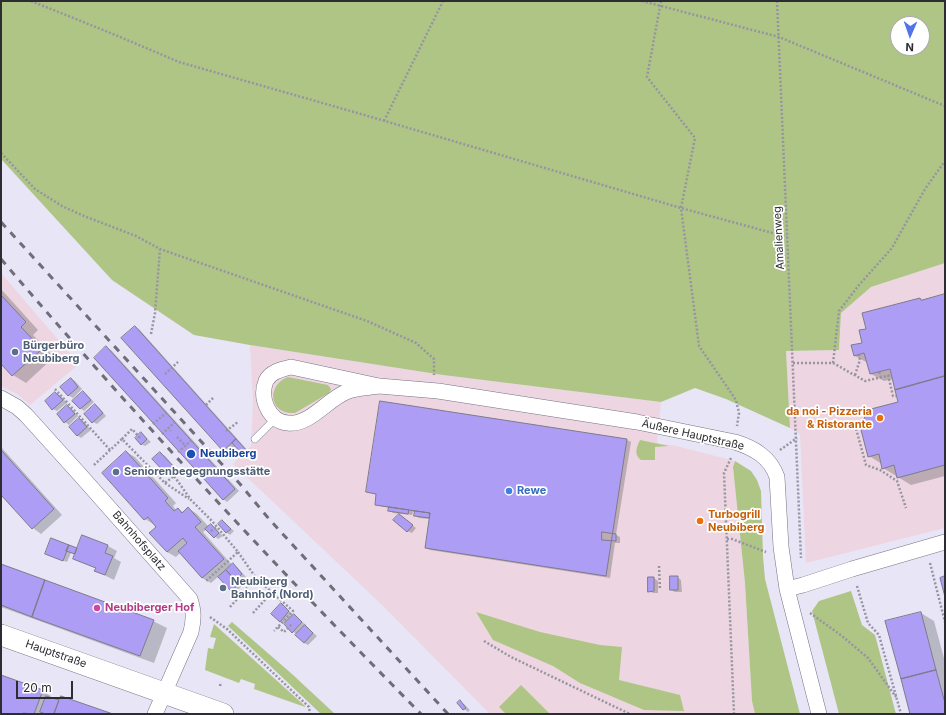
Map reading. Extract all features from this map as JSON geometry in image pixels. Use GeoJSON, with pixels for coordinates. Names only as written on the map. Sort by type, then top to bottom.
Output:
{"type":"FeatureCollection","features":[{"type":"Feature","properties":{"kind":"street","name":"Äußere Hauptstraße"},"geometry":{"type":"LineString","coordinates":[[379,386],[346,392],[302,421],[288,423],[275,418],[267,408],[263,396],[266,380],[277,370],[292,367],[379,386],[438,391],[637,422],[735,442],[745,445],[767,459],[777,476],[780,547],[787,589],[819,714]]}},
{"type":"Feature","properties":{"kind":"street","name":"Bahnhofsplatz"},"geometry":{"type":"LineString","coordinates":[[1,398],[20,409],[82,477],[190,599],[194,610]]}},
{"type":"Feature","properties":{"kind":"street"},"geometry":{"type":"LineString","coordinates":[[787,589],[945,542]]}},
{"type":"Feature","properties":{"kind":"street"},"geometry":{"type":"LineString","coordinates":[[155,714],[191,632],[194,610]]}},
{"type":"Feature","properties":{"kind":"street","name":"Hauptstraße"},"geometry":{"type":"LineString","coordinates":[[1,635],[223,714]]}},
{"type":"Feature","properties":{"kind":"lane"},"geometry":{"type":"LineString","coordinates":[[256,439],[275,418]]}},
{"type":"Feature","properties":{"kind":"path"},"geometry":{"type":"LineString","coordinates":[[31,1],[179,62],[681,208],[787,237]]}},
{"type":"Feature","properties":{"kind":"path"},"geometry":{"type":"LineString","coordinates":[[384,121],[443,1]]}},
{"type":"Feature","properties":{"kind":"path"},"geometry":{"type":"LineString","coordinates":[[642,1],[779,36],[945,106]]}},
{"type":"Feature","properties":{"kind":"path"},"geometry":{"type":"LineString","coordinates":[[661,1],[647,77],[696,138],[681,208],[699,346],[736,400],[739,413],[732,456],[724,473],[734,714]]}},
{"type":"Feature","properties":{"kind":"path","name":"Amalienweg"},"geometry":{"type":"LineString","coordinates":[[777,1],[797,438],[802,585]]}},
{"type":"Feature","properties":{"kind":"path"},"geometry":{"type":"LineString","coordinates":[[1,153],[35,189],[62,206],[136,236],[160,248],[367,321],[416,342],[434,359],[433,369],[438,391]]}},
{"type":"Feature","properties":{"kind":"path"},"geometry":{"type":"LineString","coordinates":[[832,363],[839,310],[892,248],[925,189],[945,162]]}},
{"type":"Feature","properties":{"kind":"path"},"geometry":{"type":"LineString","coordinates":[[151,334],[155,313],[160,248]]}},
{"type":"Feature","properties":{"kind":"path"},"geometry":{"type":"LineString","coordinates":[[855,375],[860,360],[859,355]]}},
{"type":"Feature","properties":{"kind":"path"},"geometry":{"type":"LineString","coordinates":[[165,374],[178,362]]}},
{"type":"Feature","properties":{"kind":"path"},"geometry":{"type":"LineString","coordinates":[[793,363],[832,363],[865,381],[889,375],[893,396],[896,396]]}},
{"type":"Feature","properties":{"kind":"path"},"geometry":{"type":"LineString","coordinates":[[880,372],[881,377]]}},
{"type":"Feature","properties":{"kind":"path"},"geometry":{"type":"LineString","coordinates":[[55,389],[110,450]]}},
{"type":"Feature","properties":{"kind":"path"},"geometry":{"type":"LineString","coordinates":[[206,405],[213,398]]}},
{"type":"Feature","properties":{"kind":"path"},"geometry":{"type":"LineString","coordinates":[[153,424],[167,412]]}},
{"type":"Feature","properties":{"kind":"path"},"geometry":{"type":"LineString","coordinates":[[162,434],[176,421]]}},
{"type":"Feature","properties":{"kind":"path"},"geometry":{"type":"LineString","coordinates":[[226,431],[238,422]]}},
{"type":"Feature","properties":{"kind":"path"},"geometry":{"type":"LineString","coordinates":[[855,425],[866,465],[880,470],[897,481],[906,508]]}},
{"type":"Feature","properties":{"kind":"path"},"geometry":{"type":"LineString","coordinates":[[168,428],[171,431]]}},
{"type":"Feature","properties":{"kind":"path"},"geometry":{"type":"LineString","coordinates":[[82,477],[132,429],[141,438]]}},
{"type":"Feature","properties":{"kind":"path"},"geometry":{"type":"LineString","coordinates":[[177,437],[186,446]]}},
{"type":"Feature","properties":{"kind":"path"},"geometry":{"type":"LineString","coordinates":[[767,459],[797,438]]}},
{"type":"Feature","properties":{"kind":"path"},"geometry":{"type":"LineString","coordinates":[[122,439],[165,483],[191,500]]}},
{"type":"Feature","properties":{"kind":"path"},"geometry":{"type":"LineString","coordinates":[[178,452],[192,439]]}},
{"type":"Feature","properties":{"kind":"path"},"geometry":{"type":"LineString","coordinates":[[165,483],[173,475],[191,500],[217,526],[238,552],[256,578],[293,611],[274,631]]}},
{"type":"Feature","properties":{"kind":"path"},"geometry":{"type":"LineString","coordinates":[[211,531],[217,526]]}},
{"type":"Feature","properties":{"kind":"path"},"geometry":{"type":"LineString","coordinates":[[220,530],[224,526]]}},
{"type":"Feature","properties":{"kind":"path"},"geometry":{"type":"LineString","coordinates":[[727,539],[766,552]]}},
{"type":"Feature","properties":{"kind":"path"},"geometry":{"type":"LineString","coordinates":[[206,581],[238,552]]}},
{"type":"Feature","properties":{"kind":"path"},"geometry":{"type":"LineString","coordinates":[[930,562],[945,622]]}},
{"type":"Feature","properties":{"kind":"path"},"geometry":{"type":"LineString","coordinates":[[659,566],[660,590]]}},
{"type":"Feature","properties":{"kind":"path"},"geometry":{"type":"LineString","coordinates":[[852,569],[868,623],[879,635],[901,714]]}},
{"type":"Feature","properties":{"kind":"path"},"geometry":{"type":"LineString","coordinates":[[230,607],[256,578]]}},
{"type":"Feature","properties":{"kind":"path"},"geometry":{"type":"LineString","coordinates":[[253,614],[272,592]]}},
{"type":"Feature","properties":{"kind":"path"},"geometry":{"type":"LineString","coordinates":[[194,610],[214,619],[227,629],[310,707],[310,714]]}},
{"type":"Feature","properties":{"kind":"path"},"geometry":{"type":"LineString","coordinates":[[806,610],[842,636],[868,658],[897,699]]}},
{"type":"Feature","properties":{"kind":"path"},"geometry":{"type":"LineString","coordinates":[[278,627],[284,632],[292,624]]}},
{"type":"Feature","properties":{"kind":"path"},"geometry":{"type":"LineString","coordinates":[[484,641],[511,657],[630,714]]}},
{"type":"Feature","properties":{"kind":"path"},"geometry":{"type":"LineString","coordinates":[[220,686],[221,682]]}},
{"type":"Feature","properties":{"kind":"shaded area"},"geometry":{"type":"Polygon","coordinates":[[[945,263],[945,528],[806,563],[800,434],[790,428],[786,351],[839,350],[841,313],[871,287],[945,263]]]}},
{"type":"Feature","properties":{"kind":"shaded area"},"geometry":{"type":"Polygon","coordinates":[[[1,273],[79,364],[30,405],[17,394],[1,386],[1,273]]]}},
{"type":"Feature","properties":{"kind":"shaded area"},"geometry":{"type":"Polygon","coordinates":[[[250,345],[443,375],[661,402],[657,443],[676,446],[735,461],[733,467],[745,583],[752,701],[755,714],[490,714],[380,603],[233,464],[251,446],[253,400],[250,345]]]}},
{"type":"Feature","properties":{"kind":"green space"},"geometry":{"type":"Polygon","coordinates":[[[1,1],[945,1],[945,263],[871,287],[841,313],[839,350],[786,351],[790,428],[726,399],[695,388],[661,402],[443,375],[194,335],[112,280],[1,159],[1,1]]]}},
{"type":"Feature","properties":{"kind":"green space"},"geometry":{"type":"Polygon","coordinates":[[[288,377],[328,385],[331,389],[329,393],[295,413],[287,412],[280,409],[276,405],[274,393],[276,387],[281,381],[288,377]]]}},
{"type":"Feature","properties":{"kind":"green space"},"geometry":{"type":"Polygon","coordinates":[[[640,440],[669,446],[655,447],[655,460],[641,460],[637,456],[636,451],[640,440]]]}},
{"type":"Feature","properties":{"kind":"green space"},"geometry":{"type":"Polygon","coordinates":[[[735,461],[751,471],[757,480],[761,491],[765,579],[800,714],[755,714],[752,701],[745,583],[733,467],[735,461]]]}},
{"type":"Feature","properties":{"kind":"green space"},"geometry":{"type":"Polygon","coordinates":[[[851,591],[862,625],[875,635],[896,714],[839,714],[812,611],[819,601],[851,591]]]}},
{"type":"Feature","properties":{"kind":"green space"},"geometry":{"type":"Polygon","coordinates":[[[476,612],[540,632],[600,645],[622,647],[619,680],[680,695],[684,711],[644,710],[580,683],[553,666],[493,640],[476,612]]]}},
{"type":"Feature","properties":{"kind":"green space"},"geometry":{"type":"Polygon","coordinates":[[[232,622],[335,714],[321,714],[228,626],[232,622]]]}},
{"type":"Feature","properties":{"kind":"green space"},"geometry":{"type":"Polygon","coordinates":[[[214,624],[305,707],[254,689],[255,684],[241,679],[239,683],[205,670],[208,648],[213,649],[216,638],[210,637],[214,624]]]}},
{"type":"Feature","properties":{"kind":"green space"},"geometry":{"type":"Polygon","coordinates":[[[521,685],[550,714],[506,714],[499,707],[521,685]]]}},
{"type":"Feature","properties":{"kind":"building"},"geometry":{"type":"Polygon","coordinates":[[[945,294],[945,376],[895,390],[890,369],[870,374],[864,353],[854,356],[851,345],[862,343],[859,330],[866,329],[862,313],[920,298],[921,300],[945,294]]]}},
{"type":"Feature","properties":{"kind":"building"},"geometry":{"type":"Polygon","coordinates":[[[1,295],[26,322],[21,327],[42,349],[12,376],[1,364],[1,295]]]}},
{"type":"Feature","properties":{"kind":"building"},"geometry":{"type":"Polygon","coordinates":[[[135,326],[236,439],[223,451],[121,338],[135,326]]]}},
{"type":"Feature","properties":{"kind":"building"},"geometry":{"type":"Polygon","coordinates":[[[106,346],[235,489],[223,500],[94,358],[106,346]]]}},
{"type":"Feature","properties":{"kind":"building"},"geometry":{"type":"Polygon","coordinates":[[[945,376],[945,465],[897,478],[894,465],[882,469],[879,454],[868,457],[860,426],[863,426],[862,423],[867,412],[872,411],[871,409],[898,402],[895,390],[945,376]]]}},
{"type":"Feature","properties":{"kind":"building"},"geometry":{"type":"Polygon","coordinates":[[[71,378],[78,387],[68,396],[60,387],[71,378]]]}},
{"type":"Feature","properties":{"kind":"building"},"geometry":{"type":"Polygon","coordinates":[[[83,391],[91,400],[80,409],[72,401],[83,391]]]}},
{"type":"Feature","properties":{"kind":"building"},"geometry":{"type":"Polygon","coordinates":[[[55,392],[63,400],[52,410],[45,401],[55,392]]]}},
{"type":"Feature","properties":{"kind":"building"},"geometry":{"type":"Polygon","coordinates":[[[380,401],[627,439],[606,576],[425,548],[430,513],[375,505],[376,494],[366,492],[380,401]]]}},
{"type":"Feature","properties":{"kind":"building"},"geometry":{"type":"Polygon","coordinates":[[[95,404],[103,413],[92,423],[84,414],[95,404]]]}},
{"type":"Feature","properties":{"kind":"building"},"geometry":{"type":"Polygon","coordinates":[[[67,405],[75,414],[64,423],[57,414],[67,405]]]}},
{"type":"Feature","properties":{"kind":"building"},"geometry":{"type":"Polygon","coordinates":[[[79,418],[87,427],[77,436],[69,427],[79,418]]]}},
{"type":"Feature","properties":{"kind":"building"},"geometry":{"type":"Polygon","coordinates":[[[141,432],[147,439],[141,445],[135,438],[141,432]]]}},
{"type":"Feature","properties":{"kind":"building"},"geometry":{"type":"Polygon","coordinates":[[[236,439],[246,450],[242,454],[232,443],[236,439]]]}},
{"type":"Feature","properties":{"kind":"building"},"geometry":{"type":"Polygon","coordinates":[[[1,450],[54,509],[32,529],[1,495],[1,450]]]}},
{"type":"Feature","properties":{"kind":"building"},"geometry":{"type":"Polygon","coordinates":[[[126,451],[168,498],[165,501],[174,511],[178,508],[182,513],[188,507],[201,522],[195,527],[224,559],[202,578],[178,551],[187,543],[183,538],[167,552],[149,533],[156,527],[148,517],[144,520],[102,473],[126,451]]]}},
{"type":"Feature","properties":{"kind":"building"},"geometry":{"type":"Polygon","coordinates":[[[160,452],[176,469],[168,476],[152,459],[160,452]]]}},
{"type":"Feature","properties":{"kind":"building"},"geometry":{"type":"Polygon","coordinates":[[[389,507],[409,510],[408,514],[388,511],[389,507]]]}},
{"type":"Feature","properties":{"kind":"building"},"geometry":{"type":"Polygon","coordinates":[[[415,511],[430,513],[429,518],[414,516],[415,511]]]}},
{"type":"Feature","properties":{"kind":"building"},"geometry":{"type":"Polygon","coordinates":[[[399,514],[413,525],[407,532],[393,520],[399,514]]]}},
{"type":"Feature","properties":{"kind":"building"},"geometry":{"type":"Polygon","coordinates":[[[222,520],[231,529],[226,533],[218,524],[222,520]]]}},
{"type":"Feature","properties":{"kind":"building"},"geometry":{"type":"Polygon","coordinates":[[[211,524],[219,533],[214,538],[205,529],[211,524]]]}},
{"type":"Feature","properties":{"kind":"building"},"geometry":{"type":"Polygon","coordinates":[[[602,532],[616,534],[616,541],[602,540],[602,532]]]}},
{"type":"Feature","properties":{"kind":"building"},"geometry":{"type":"Polygon","coordinates":[[[82,535],[108,545],[105,553],[113,556],[105,575],[94,571],[96,568],[73,559],[82,535]]]}},
{"type":"Feature","properties":{"kind":"building"},"geometry":{"type":"Polygon","coordinates":[[[51,538],[69,545],[63,561],[45,554],[51,538]]]}},
{"type":"Feature","properties":{"kind":"building"},"geometry":{"type":"Polygon","coordinates":[[[69,545],[77,548],[75,554],[66,551],[69,545]]]}},
{"type":"Feature","properties":{"kind":"building"},"geometry":{"type":"Polygon","coordinates":[[[233,563],[242,574],[235,580],[226,570],[233,563]]]}},
{"type":"Feature","properties":{"kind":"building"},"geometry":{"type":"Polygon","coordinates":[[[1,564],[45,580],[32,617],[1,605],[1,564]]]}},
{"type":"Feature","properties":{"kind":"building"},"geometry":{"type":"Polygon","coordinates":[[[226,570],[239,584],[231,591],[218,577],[226,570]]]}},
{"type":"Feature","properties":{"kind":"building"},"geometry":{"type":"Polygon","coordinates":[[[670,576],[678,576],[678,590],[670,590],[670,576]]]}},
{"type":"Feature","properties":{"kind":"building"},"geometry":{"type":"Polygon","coordinates":[[[945,576],[945,597],[940,578],[945,576]]]}},
{"type":"Feature","properties":{"kind":"building"},"geometry":{"type":"Polygon","coordinates":[[[648,577],[654,577],[654,591],[648,592],[648,577]]]}},
{"type":"Feature","properties":{"kind":"building"},"geometry":{"type":"Polygon","coordinates":[[[45,580],[154,620],[140,656],[32,617],[45,580]]]}},
{"type":"Feature","properties":{"kind":"building"},"geometry":{"type":"Polygon","coordinates":[[[281,603],[289,611],[280,622],[271,614],[281,603]]]}},
{"type":"Feature","properties":{"kind":"building"},"geometry":{"type":"Polygon","coordinates":[[[921,612],[936,670],[901,679],[885,621],[921,612]]]}},
{"type":"Feature","properties":{"kind":"building"},"geometry":{"type":"Polygon","coordinates":[[[294,614],[302,622],[292,633],[284,624],[294,614]]]}},
{"type":"Feature","properties":{"kind":"building"},"geometry":{"type":"Polygon","coordinates":[[[305,625],[313,633],[304,643],[295,635],[305,625]]]}},
{"type":"Feature","properties":{"kind":"building"},"geometry":{"type":"Polygon","coordinates":[[[936,670],[945,703],[945,714],[910,714],[901,679],[936,670]]]}},
{"type":"Feature","properties":{"kind":"building"},"geometry":{"type":"Polygon","coordinates":[[[1,675],[43,690],[34,714],[1,714],[1,675]]]}},
{"type":"Feature","properties":{"kind":"building"},"geometry":{"type":"Polygon","coordinates":[[[46,696],[59,700],[54,714],[40,712],[46,696]]]}},
{"type":"Feature","properties":{"kind":"building"},"geometry":{"type":"Polygon","coordinates":[[[61,696],[113,714],[54,714],[61,696]]]}},
{"type":"Feature","properties":{"kind":"building"},"geometry":{"type":"Polygon","coordinates":[[[460,700],[466,708],[463,710],[457,703],[460,700]]]}},
{"type":"Feature","properties":{"kind":"railway"},"geometry":{"type":"LineString","coordinates":[[1,222],[240,484],[269,519],[448,714]]}},
{"type":"Feature","properties":{"kind":"railway"},"geometry":{"type":"LineString","coordinates":[[1,259],[103,376],[207,490],[313,603],[421,714]]}},
{"type":"Feature","properties":{"kind":"place","name":"Bürgerbüro Neubiberg"},"geometry":{"type":"Point","coordinates":[15,352]}},
{"type":"Feature","properties":{"kind":"place","name":"da noi - Pizzeria & Ristorante"},"geometry":{"type":"Point","coordinates":[880,418]}},
{"type":"Feature","properties":{"kind":"place","name":"Neubiberg"},"geometry":{"type":"Point","coordinates":[191,454]}},
{"type":"Feature","properties":{"kind":"place","name":"Seniorenbegegnungsstätte"},"geometry":{"type":"Point","coordinates":[116,472]}},
{"type":"Feature","properties":{"kind":"place","name":"Rewe"},"geometry":{"type":"Point","coordinates":[509,491]}},
{"type":"Feature","properties":{"kind":"place","name":"Turbogrill Neubiberg"},"geometry":{"type":"Point","coordinates":[700,521]}},
{"type":"Feature","properties":{"kind":"place","name":"Neubiberg Bahnhof (Nord)"},"geometry":{"type":"Point","coordinates":[223,588]}},
{"type":"Feature","properties":{"kind":"place","name":"Neubiberger Hof"},"geometry":{"type":"Point","coordinates":[97,608]}}]}
